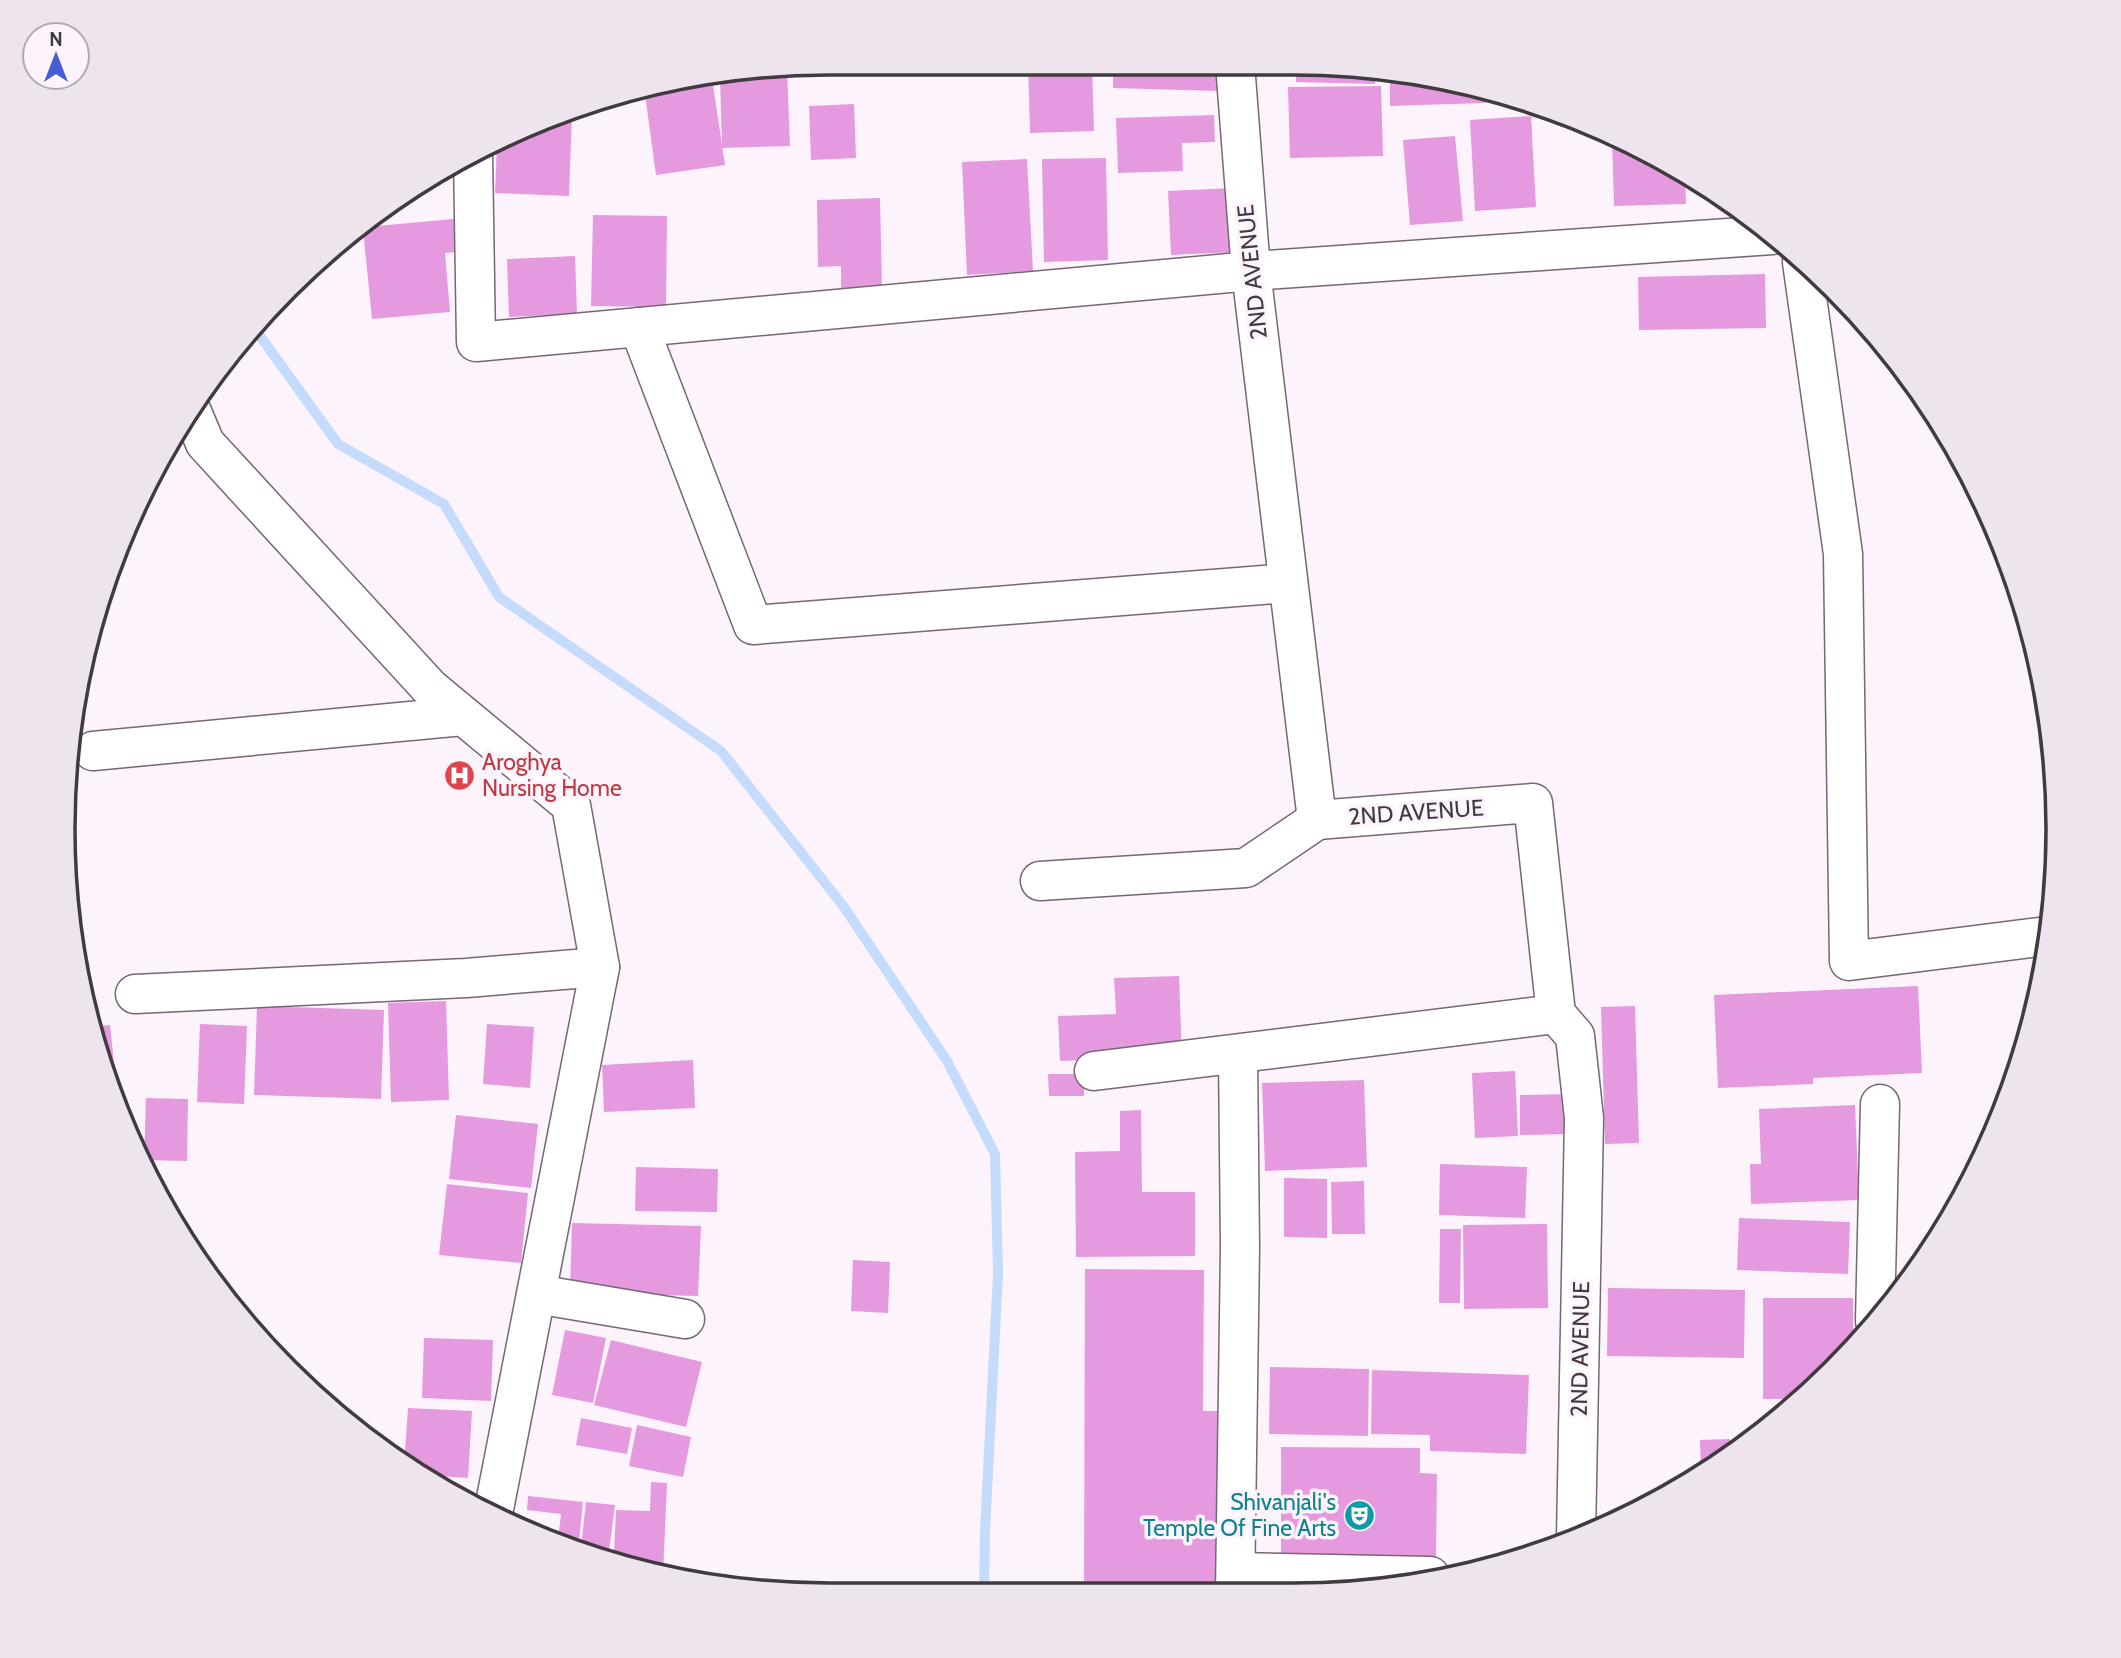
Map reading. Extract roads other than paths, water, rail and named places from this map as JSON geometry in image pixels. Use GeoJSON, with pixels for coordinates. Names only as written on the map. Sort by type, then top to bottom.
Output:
{"type":"FeatureCollection","features":[{"type":"Feature","properties":{"kind":"street","name":"2ND AVENUE"},"geometry":{"type":"LineString","coordinates":[[1236,75],[1251,271],[1317,820],[1533,803],[1556,1014],[1575,1036],[1584,1118],[1576,1526]]}},
{"type":"Feature","properties":{"kind":"street"},"geometry":{"type":"LineString","coordinates":[[473,165],[476,342],[1251,271],[1756,235]]}},
{"type":"Feature","properties":{"kind":"street"},"geometry":{"type":"LineString","coordinates":[[1804,276],[1843,554],[1849,961],[2037,937]]}},
{"type":"Feature","properties":{"kind":"street"},"geometry":{"type":"LineString","coordinates":[[639,327],[754,625],[1288,583]]}},
{"type":"Feature","properties":{"kind":"street"},"geometry":{"type":"LineString","coordinates":[[196,420],[205,443],[430,688],[571,805],[600,968],[495,1504]]}},
{"type":"Feature","properties":{"kind":"street"},"geometry":{"type":"LineString","coordinates":[[93,751],[463,716]]}},
{"type":"Feature","properties":{"kind":"street"},"geometry":{"type":"LineString","coordinates":[[1041,881],[1246,868],[1317,820]]}},
{"type":"Feature","properties":{"kind":"street"},"geometry":{"type":"LineString","coordinates":[[135,994],[467,978],[600,968]]}},
{"type":"Feature","properties":{"kind":"street"},"geometry":{"type":"LineString","coordinates":[[1094,1071],[1556,1014]]}},
{"type":"Feature","properties":{"kind":"street"},"geometry":{"type":"LineString","coordinates":[[1238,1054],[1240,1248],[1235,1583],[1368,1578]]}},
{"type":"Feature","properties":{"kind":"street"},"geometry":{"type":"LineString","coordinates":[[1875,1306],[1880,1104]]}},
{"type":"Feature","properties":{"kind":"street"},"geometry":{"type":"LineString","coordinates":[[536,1294],[685,1319]]}},
{"type":"Feature","properties":{"kind":"waterway"},"geometry":{"type":"LineString","coordinates":[[259,335],[338,444],[444,504],[499,597],[721,751],[844,907],[947,1061],[995,1154],[998,1273],[984,1583]]}},
{"type":"Feature","properties":{"kind":"place","name":"Aroghya Nursing Home"},"geometry":{"type":"Point","coordinates":[459,775]}},
{"type":"Feature","properties":{"kind":"place","name":"Shivanjali's Temple Of Fine Arts"},"geometry":{"type":"Point","coordinates":[1359,1515]}}]}
